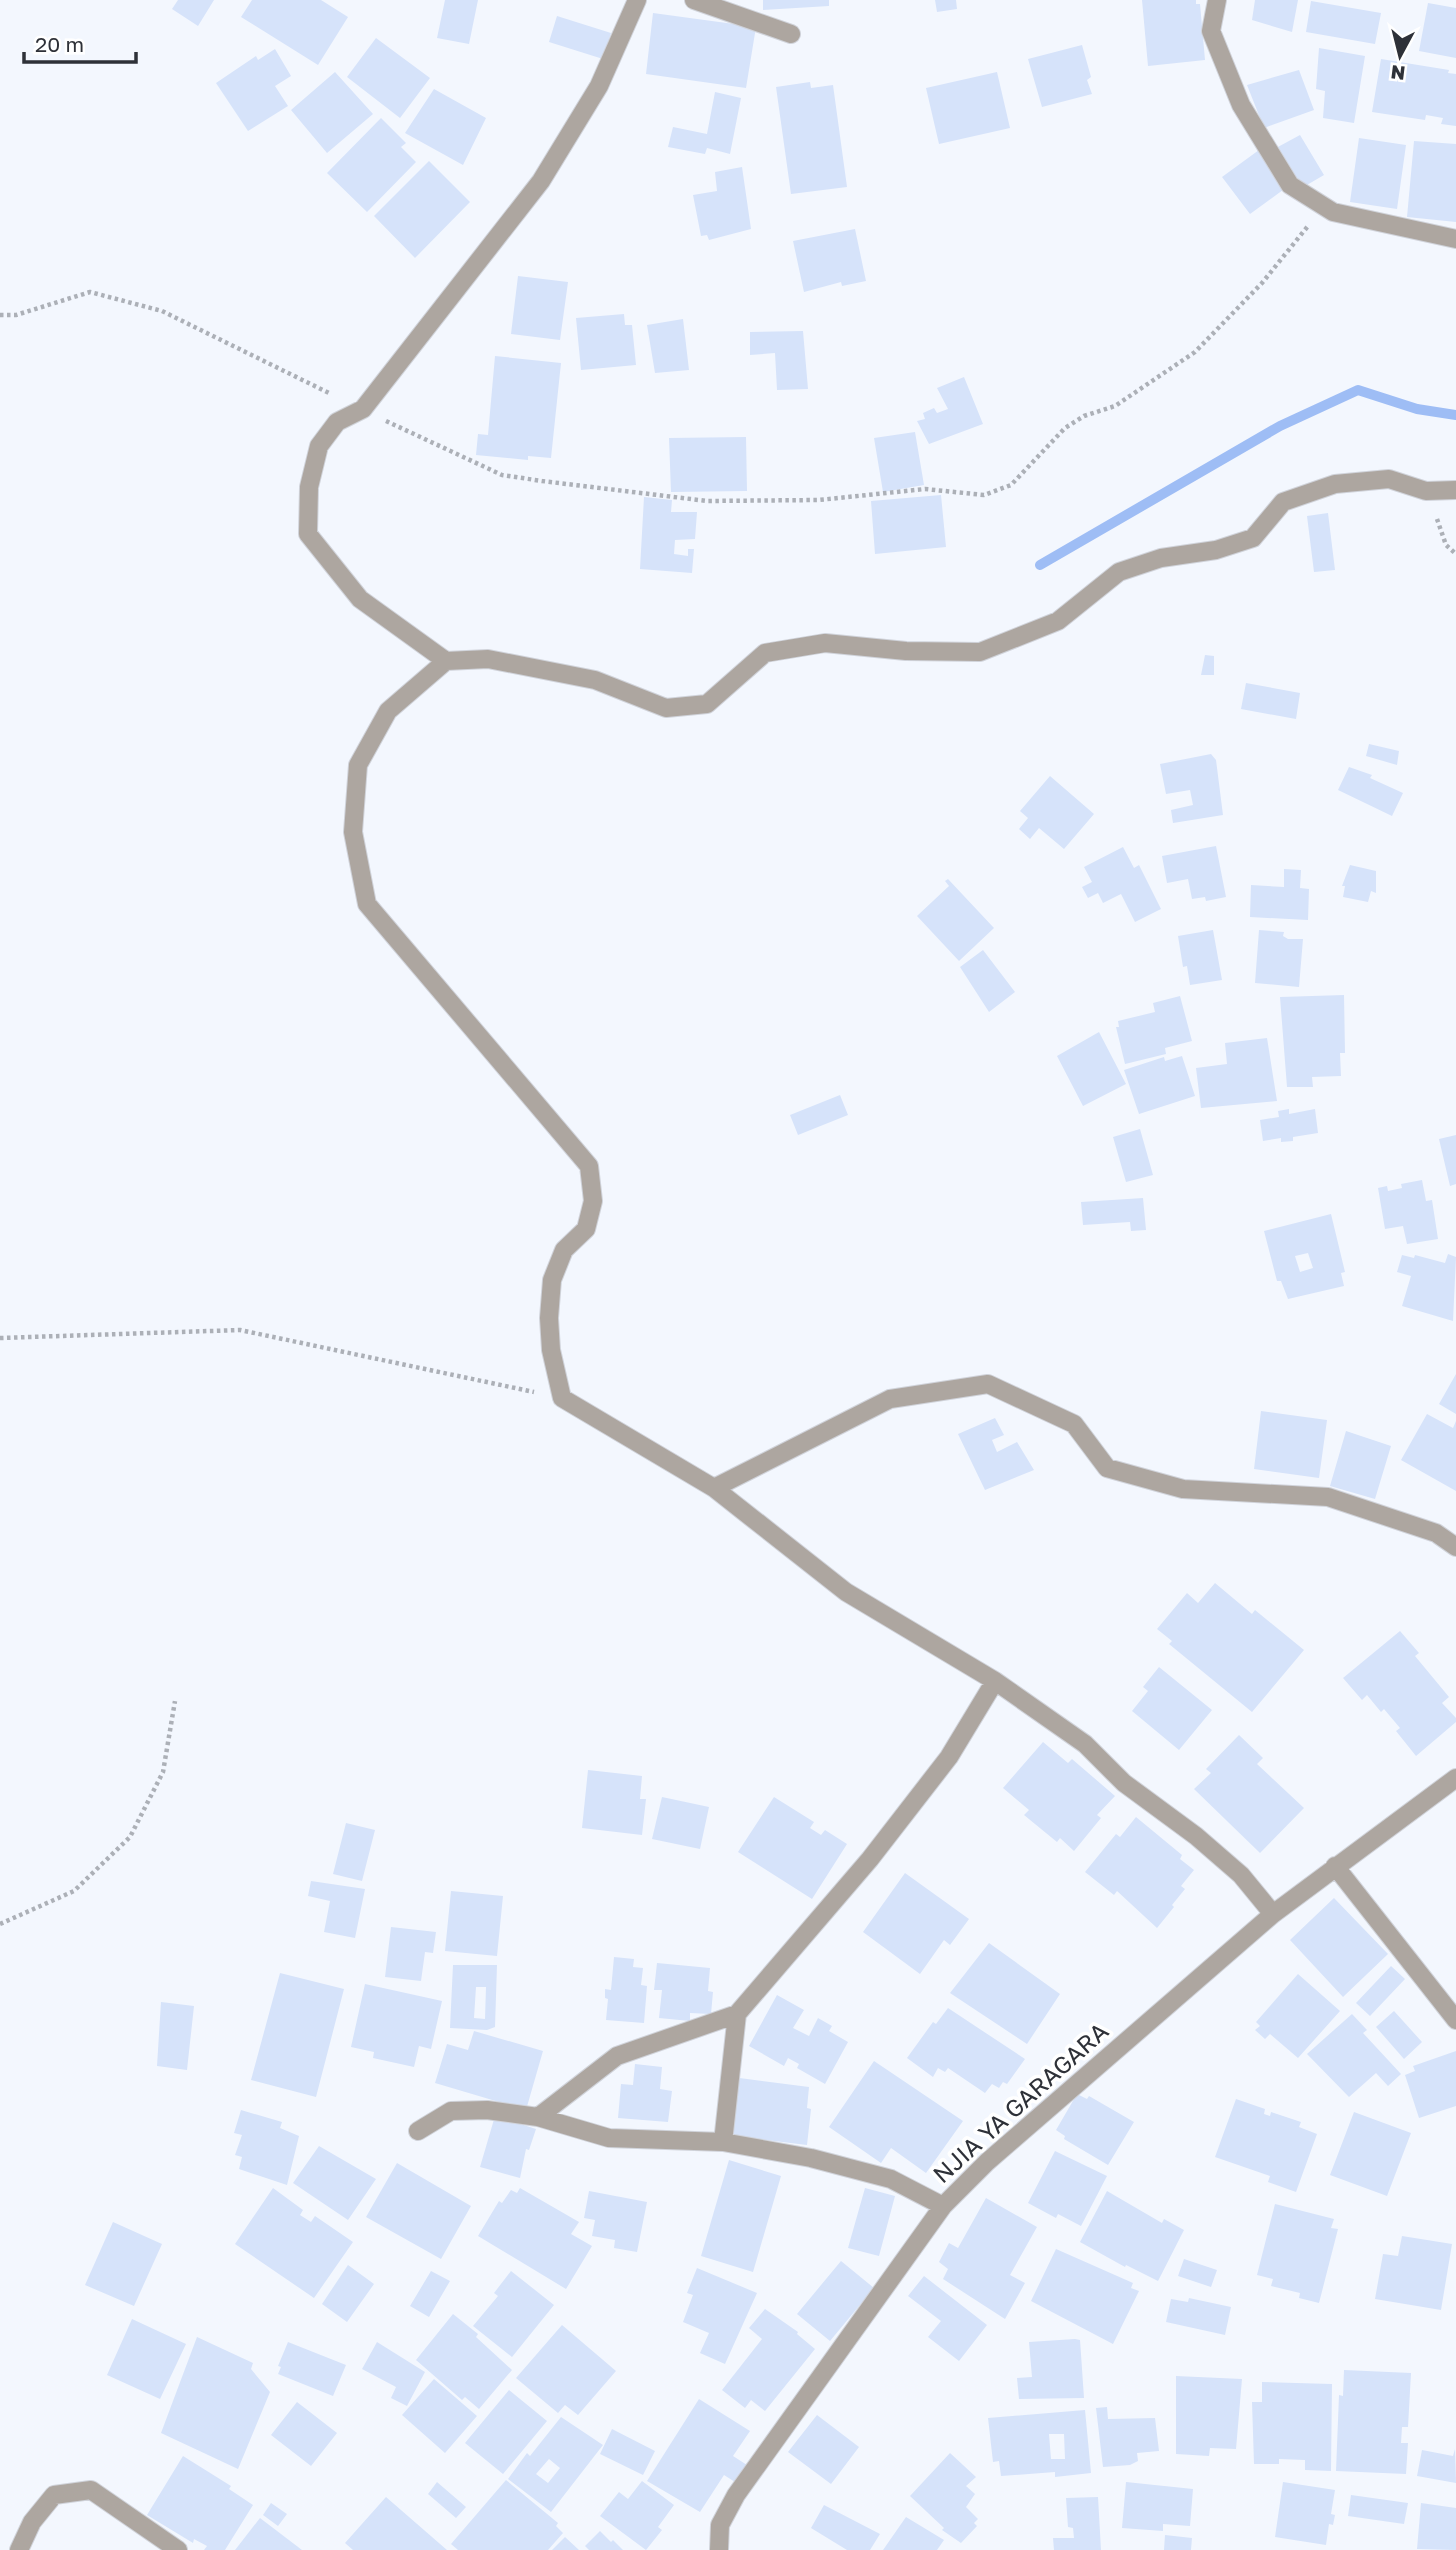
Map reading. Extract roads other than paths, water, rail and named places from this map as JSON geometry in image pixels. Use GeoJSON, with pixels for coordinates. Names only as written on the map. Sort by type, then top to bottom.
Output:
{"type":"FeatureCollection","features":[{"type":"Feature","properties":{"kind":"street"},"geometry":{"type":"LineString","coordinates":[[446,661],[360,599],[308,534],[309,487],[319,446],[337,422],[363,409],[541,181],[599,86],[637,0]]}},
{"type":"Feature","properties":{"kind":"street"},"geometry":{"type":"LineString","coordinates":[[694,0],[791,34]]}},
{"type":"Feature","properties":{"kind":"street"},"geometry":{"type":"LineString","coordinates":[[1217,0],[1211,30],[1241,105],[1290,185],[1333,212],[1456,239]]}},
{"type":"Feature","properties":{"kind":"street"},"geometry":{"type":"LineString","coordinates":[[1273,1914],[1241,1875],[1196,1836],[1124,1783],[1085,1744],[995,1681],[846,1592],[714,1488],[562,1398],[551,1350],[549,1318],[552,1280],[564,1250],[586,1229],[593,1201],[589,1166],[367,904],[353,832],[358,765],[388,711],[446,661],[488,659],[594,680],[666,708],[707,704],[765,653],[825,643],[906,652],[980,652],[1058,621],[1119,572],[1161,558],[1216,550],[1253,538],[1283,502],[1335,484],[1389,479],[1426,491],[1456,489]]}},
{"type":"Feature","properties":{"kind":"street"},"geometry":{"type":"LineString","coordinates":[[714,1488],[890,1399],[988,1384],[1074,1424],[1107,1468],[1183,1489],[1328,1497],[1436,1534],[1456,1547]]}},
{"type":"Feature","properties":{"kind":"street"},"geometry":{"type":"LineString","coordinates":[[538,2117],[617,2056],[737,2014],[870,1859],[949,1757],[995,1681]]}},
{"type":"Feature","properties":{"kind":"street","name":"NJIA YA GARAGARA"},"geometry":{"type":"LineString","coordinates":[[719,2550],[720,2525],[736,2496],[943,2206],[995,2155],[1273,1914],[1456,1778]]}},
{"type":"Feature","properties":{"kind":"street"},"geometry":{"type":"LineString","coordinates":[[1335,1867],[1456,2020]]}},
{"type":"Feature","properties":{"kind":"street"},"geometry":{"type":"LineString","coordinates":[[723,2142],[737,2014]]}},
{"type":"Feature","properties":{"kind":"street"},"geometry":{"type":"LineString","coordinates":[[418,2131],[451,2111],[487,2110],[538,2117],[609,2138],[723,2142],[811,2158],[891,2179],[943,2206]]}},
{"type":"Feature","properties":{"kind":"street"},"geometry":{"type":"LineString","coordinates":[[19,2550],[32,2522],[54,2495],[91,2490],[178,2550]]}},
{"type":"Feature","properties":{"kind":"waterway"},"geometry":{"type":"LineString","coordinates":[[1040,565],[1280,426],[1358,390],[1417,409],[1456,415]]}}]}
